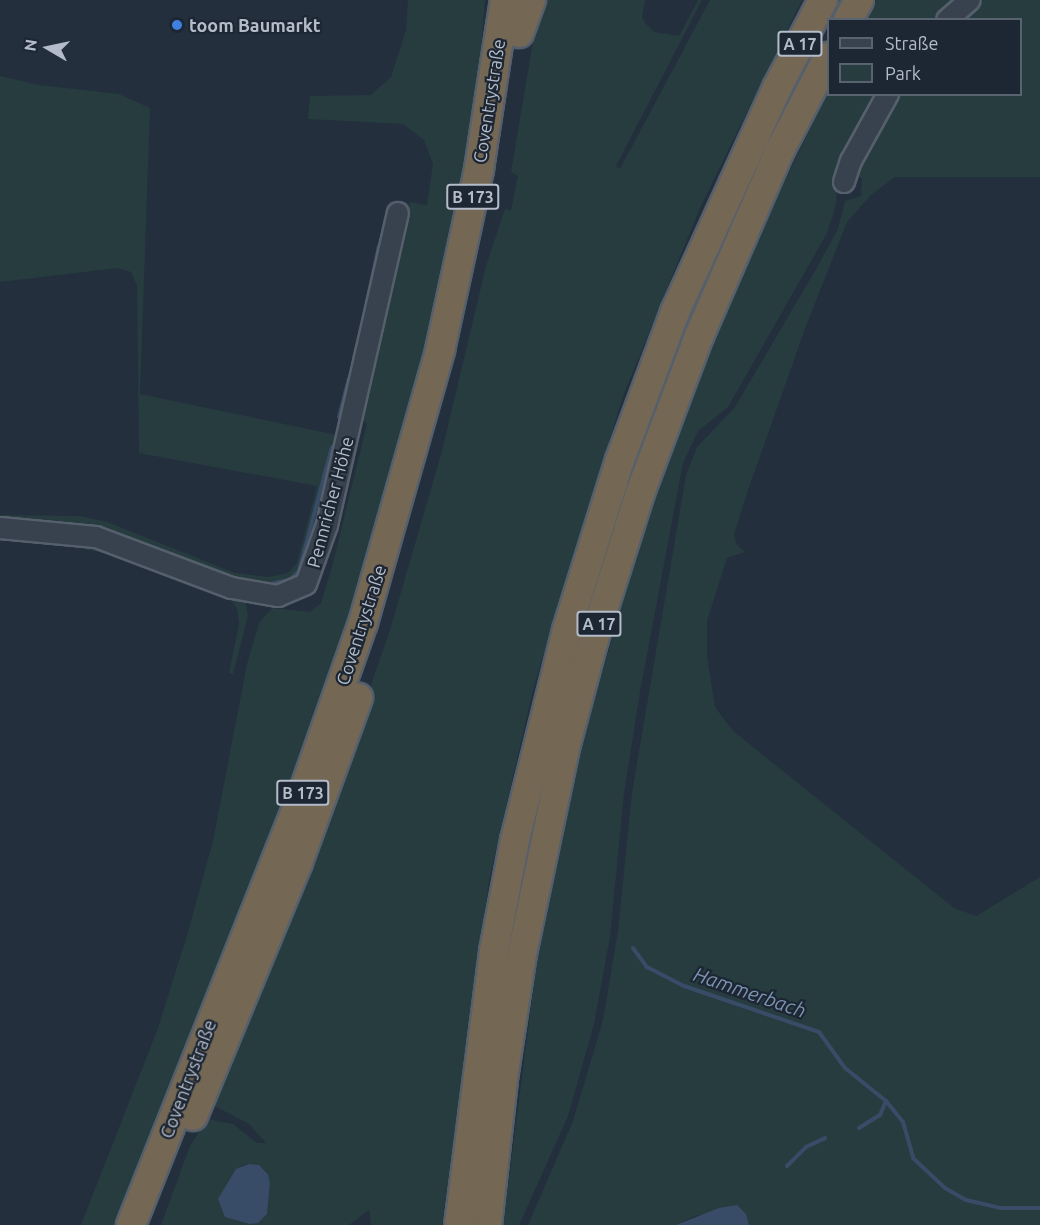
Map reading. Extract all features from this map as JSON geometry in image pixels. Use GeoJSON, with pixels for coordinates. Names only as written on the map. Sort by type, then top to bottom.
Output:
{"type":"FeatureCollection","features":[{"type":"Feature","properties":{"kind":"highway"},"geometry":{"type":"LineString","coordinates":[[495,0],[509,38]]}},
{"type":"Feature","properties":{"kind":"highway","name":"Coventrystraße"},"geometry":{"type":"LineString","coordinates":[[131,1225],[302,796],[363,623],[440,350],[509,38],[505,0]]}},
{"type":"Feature","properties":{"kind":"highway","name":"B 173"},"geometry":{"type":"LineString","coordinates":[[152,1225],[298,862],[382,628],[435,452],[459,353],[497,171],[509,38],[524,0]]}},
{"type":"Feature","properties":{"kind":"highway"},"geometry":{"type":"LineString","coordinates":[[509,38],[531,0]]}},
{"type":"Feature","properties":{"kind":"highway","name":"A 17"},"geometry":{"type":"LineString","coordinates":[[459,1225],[472,1101],[496,940],[540,729],[573,607],[620,460],[675,312],[772,98],[823,0]]}},
{"type":"Feature","properties":{"kind":"highway","name":"A 17"},"geometry":{"type":"LineString","coordinates":[[849,18],[859,0]]}},
{"type":"Feature","properties":{"kind":"highway","name":"A 17"},"geometry":{"type":"LineString","coordinates":[[487,1225],[503,1079],[522,954],[566,744],[594,639],[640,493],[699,336],[779,152],[827,59]]}},
{"type":"Feature","properties":{"kind":"street"},"geometry":{"type":"LineString","coordinates":[[949,18],[970,0]]}},
{"type":"Feature","properties":{"kind":"street"},"geometry":{"type":"LineString","coordinates":[[844,182],[851,161],[887,96]]}},
{"type":"Feature","properties":{"kind":"street","name":"Pennricher Höhe"},"geometry":{"type":"LineString","coordinates":[[0,528],[96,537],[240,589],[278,596],[306,585],[327,525],[398,213]]}},
{"type":"Feature","properties":{"kind":"green space"},"geometry":{"type":"Polygon","coordinates":[[[408,0],[485,0],[480,61],[444,294],[353,629],[123,1225],[81,1225],[158,1028],[188,932],[213,841],[247,664],[259,623],[272,608],[310,612],[321,603],[333,563],[367,424],[359,416],[410,202],[427,205],[433,164],[424,140],[403,124],[308,119],[310,96],[371,95],[391,77],[406,30],[408,0]]]}},
{"type":"Feature","properties":{"kind":"green space"},"geometry":{"type":"Polygon","coordinates":[[[540,0],[645,0],[642,18],[646,24],[654,32],[679,36],[698,0],[702,0],[616,166],[620,169],[710,0],[802,0],[700,208],[623,396],[533,690],[489,881],[442,1225],[371,1225],[369,1210],[349,1225],[161,1225],[190,1146],[207,1119],[233,1124],[257,1143],[266,1143],[249,1124],[213,1105],[212,1091],[351,742],[390,630],[442,451],[486,266],[505,209],[511,210],[518,176],[511,172],[540,0]],[[259,1165],[241,1166],[258,1223],[267,1214],[270,1184],[268,1173],[259,1165]]]}},
{"type":"Feature","properties":{"kind":"green space"},"geometry":{"type":"Polygon","coordinates":[[[877,0],[954,0],[933,18],[867,18],[877,0]]]}},
{"type":"Feature","properties":{"kind":"green space"},"geometry":{"type":"Polygon","coordinates":[[[984,0],[1040,0],[1040,177],[895,177],[871,195],[847,222],[806,326],[747,493],[734,535],[737,545],[745,552],[727,558],[707,621],[707,656],[715,707],[733,731],[954,908],[976,916],[1040,877],[1040,1225],[749,1225],[697,1215],[676,1225],[528,1225],[573,1121],[603,1020],[618,931],[632,793],[686,475],[697,447],[735,407],[815,271],[838,229],[845,201],[861,196],[862,179],[854,173],[892,96],[1022,96],[1022,18],[962,18],[984,0]]]}},
{"type":"Feature","properties":{"kind":"green space"},"geometry":{"type":"Polygon","coordinates":[[[0,76],[39,85],[119,94],[150,108],[140,394],[337,435],[322,509],[299,582],[278,589],[244,583],[79,526],[0,521],[0,515],[80,516],[107,522],[235,573],[269,577],[288,573],[297,563],[317,486],[139,453],[137,285],[131,272],[117,268],[0,282],[0,76]]]}},
{"type":"Feature","properties":{"kind":"green space"},"geometry":{"type":"Polygon","coordinates":[[[827,94],[827,96],[878,96],[837,181],[836,205],[827,233],[728,407],[698,431],[683,463],[640,692],[624,793],[610,937],[594,1024],[568,1116],[530,1201],[519,1225],[503,1225],[537,960],[583,741],[640,540],[711,343],[750,252],[827,94]]]}},
{"type":"Feature","properties":{"kind":"green space"},"geometry":{"type":"Polygon","coordinates":[[[0,532],[86,540],[245,600],[248,616],[233,674],[229,673],[239,624],[237,609],[231,599],[118,556],[46,541],[0,540],[0,532]]]}},
{"type":"Feature","properties":{"kind":"water"},"geometry":{"type":"Polygon","coordinates":[[[249,1164],[259,1165],[268,1174],[270,1183],[267,1214],[258,1223],[250,1224],[225,1217],[218,1199],[236,1169],[249,1164]]]}},
{"type":"Feature","properties":{"kind":"water"},"geometry":{"type":"Polygon","coordinates":[[[737,1205],[746,1214],[749,1225],[676,1225],[719,1208],[737,1205]]]}},
{"type":"Feature","properties":{"kind":"waterway"},"geometry":{"type":"LineString","coordinates":[[367,302],[379,246]]}},
{"type":"Feature","properties":{"kind":"waterway"},"geometry":{"type":"LineString","coordinates":[[354,358],[358,343]]}},
{"type":"Feature","properties":{"kind":"waterway"},"geometry":{"type":"LineString","coordinates":[[339,417],[349,378]]}},
{"type":"Feature","properties":{"kind":"waterway"},"geometry":{"type":"LineString","coordinates":[[274,583],[290,580],[299,571],[332,447]]}},
{"type":"Feature","properties":{"kind":"waterway","name":"Hammerbach"},"geometry":{"type":"LineString","coordinates":[[633,948],[647,967],[684,986],[819,1032],[845,1068],[886,1101],[903,1122],[913,1158],[945,1188],[966,1200],[1000,1208],[1040,1208]]}},
{"type":"Feature","properties":{"kind":"waterway"},"geometry":{"type":"LineString","coordinates":[[859,1128],[880,1115],[886,1101]]}},
{"type":"Feature","properties":{"kind":"waterway"},"geometry":{"type":"LineString","coordinates":[[787,1166],[806,1147],[825,1138]]}},
{"type":"Feature","properties":{"kind":"place","name":"toom Baumarkt"},"geometry":{"type":"Point","coordinates":[177,25]}}]}
